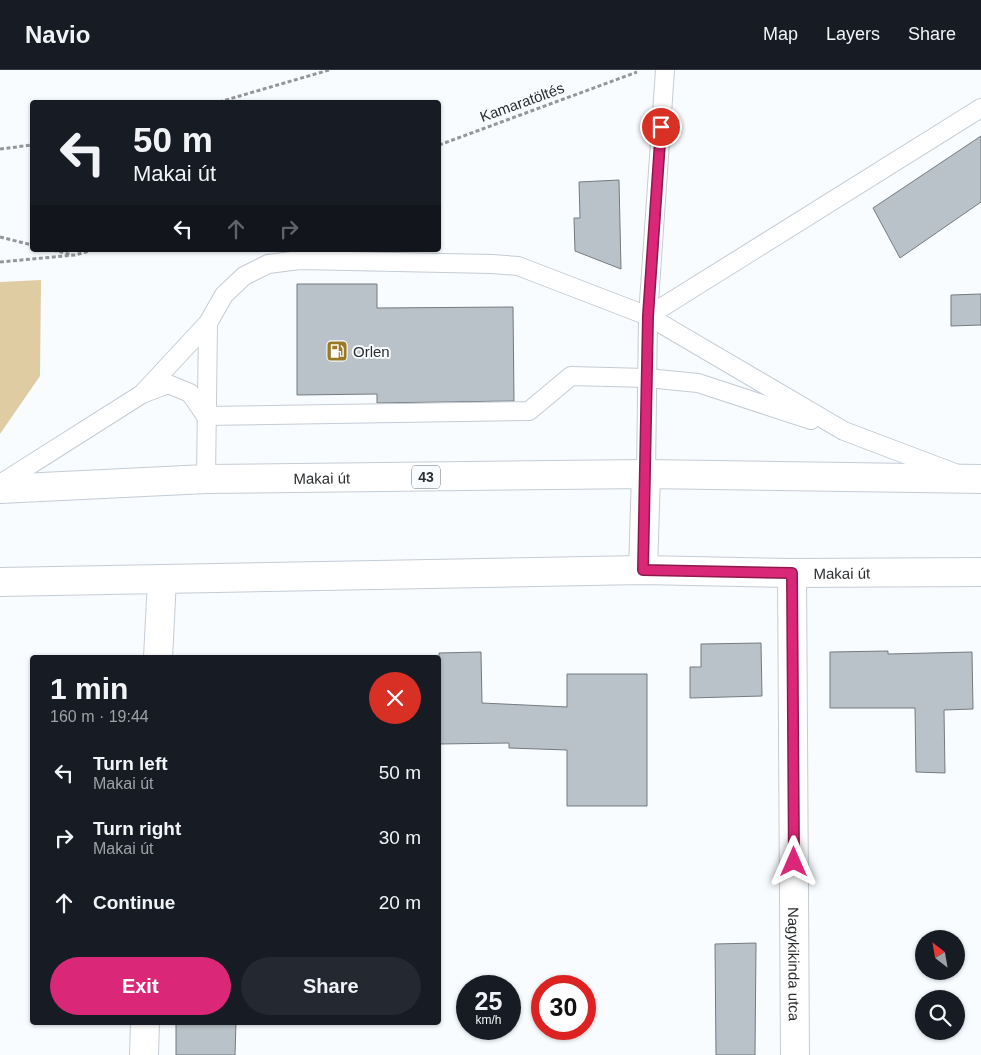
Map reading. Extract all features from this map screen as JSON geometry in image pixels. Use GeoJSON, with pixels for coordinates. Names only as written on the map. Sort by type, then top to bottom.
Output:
{"type":"FeatureCollection","features":[{"type":"Feature","properties":{"kind":"street","name":"Makai út"},"geometry":{"type":"LineString","coordinates":[[0,489],[206,479],[646,474],[976,479]]}},
{"type":"Feature","properties":{"kind":"street"},"geometry":{"type":"LineString","coordinates":[[643,570],[646,474]]}},
{"type":"Feature","properties":{"kind":"street","name":"Makai út"},"geometry":{"type":"LineString","coordinates":[[0,582],[643,570],[792,573],[981,572]]}},
{"type":"Feature","properties":{"kind":"street","name":"Nagykikinda utca"},"geometry":{"type":"LineString","coordinates":[[792,573],[796,1055]]}},
{"type":"Feature","properties":{"kind":"street"},"geometry":{"type":"LineString","coordinates":[[158,655],[162,579]]}},
{"type":"Feature","properties":{"kind":"street"},"geometry":{"type":"LineString","coordinates":[[144,1055],[145,1025]]}},
{"type":"Feature","properties":{"kind":"lane"},"geometry":{"type":"LineString","coordinates":[[646,474],[648,316],[665,70]]}},
{"type":"Feature","properties":{"kind":"lane"},"geometry":{"type":"LineString","coordinates":[[648,316],[981,108]]}},
{"type":"Feature","properties":{"kind":"lane"},"geometry":{"type":"LineString","coordinates":[[142,394],[208,323],[224,295],[244,276],[268,264],[300,260],[492,264],[518,266],[648,316],[844,431]]}},
{"type":"Feature","properties":{"kind":"lane"},"geometry":{"type":"LineString","coordinates":[[206,479],[208,323]]}},
{"type":"Feature","properties":{"kind":"lane"},"geometry":{"type":"LineString","coordinates":[[206,416],[529,411],[570,376],[647,378],[698,383],[844,431],[976,479]]}},
{"type":"Feature","properties":{"kind":"lane"},"geometry":{"type":"LineString","coordinates":[[0,484],[142,394],[168,384],[190,393],[206,416]]}},
{"type":"Feature","properties":{"kind":"path"},"geometry":{"type":"LineString","coordinates":[[225,100],[329,70]]}},
{"type":"Feature","properties":{"kind":"path","name":"Kamaratöltés"},"geometry":{"type":"LineString","coordinates":[[441,144],[642,70]]}},
{"type":"Feature","properties":{"kind":"path"},"geometry":{"type":"LineString","coordinates":[[0,149],[30,145]]}},
{"type":"Feature","properties":{"kind":"path"},"geometry":{"type":"LineString","coordinates":[[0,237],[30,244]]}},
{"type":"Feature","properties":{"kind":"path"},"geometry":{"type":"LineString","coordinates":[[62,252],[75,255]]}},
{"type":"Feature","properties":{"kind":"path"},"geometry":{"type":"LineString","coordinates":[[0,262],[75,255],[86,252]]}},
{"type":"Feature","properties":{"kind":"shaded area"},"geometry":{"type":"Polygon","coordinates":[[[41,280],[40,376],[0,434],[0,282],[41,280]]]}},
{"type":"Feature","properties":{"kind":"building"},"geometry":{"type":"Polygon","coordinates":[[[981,136],[981,202],[900,258],[873,208],[981,136]]]}},
{"type":"Feature","properties":{"kind":"building"},"geometry":{"type":"Polygon","coordinates":[[[619,180],[621,269],[575,251],[574,218],[580,218],[579,182],[619,180]]]}},
{"type":"Feature","properties":{"kind":"building"},"geometry":{"type":"Polygon","coordinates":[[[297,284],[377,284],[377,308],[513,307],[514,401],[377,403],[377,394],[297,395],[297,284]]]}},
{"type":"Feature","properties":{"kind":"building"},"geometry":{"type":"Polygon","coordinates":[[[981,294],[981,325],[951,326],[951,295],[981,294]]]}},
{"type":"Feature","properties":{"kind":"building"},"geometry":{"type":"Polygon","coordinates":[[[761,643],[762,696],[690,698],[690,667],[701,667],[701,644],[761,643]]]}},
{"type":"Feature","properties":{"kind":"building"},"geometry":{"type":"Polygon","coordinates":[[[888,651],[888,654],[972,652],[973,709],[944,710],[945,773],[916,772],[915,708],[830,708],[830,652],[888,651]]]}},
{"type":"Feature","properties":{"kind":"building"},"geometry":{"type":"Polygon","coordinates":[[[481,652],[482,703],[567,707],[567,674],[647,674],[647,806],[567,806],[567,750],[509,748],[509,743],[441,744],[441,655],[439,653],[481,652]]]}},
{"type":"Feature","properties":{"kind":"building"},"geometry":{"type":"Polygon","coordinates":[[[756,943],[755,1055],[716,1055],[715,944],[756,943]]]}},
{"type":"Feature","properties":{"kind":"building"},"geometry":{"type":"Polygon","coordinates":[[[176,1025],[236,1025],[235,1055],[176,1055],[176,1025]]]}},
{"type":"Feature","properties":{"kind":"place","name":"Orlen"},"geometry":{"type":"Point","coordinates":[337,351]}},
{"type":"Feature","properties":{"kind":"route"},"geometry":{"type":"LineString","coordinates":[[661,127],[648,316],[643,570],[792,573],[794,862]]}}]}
